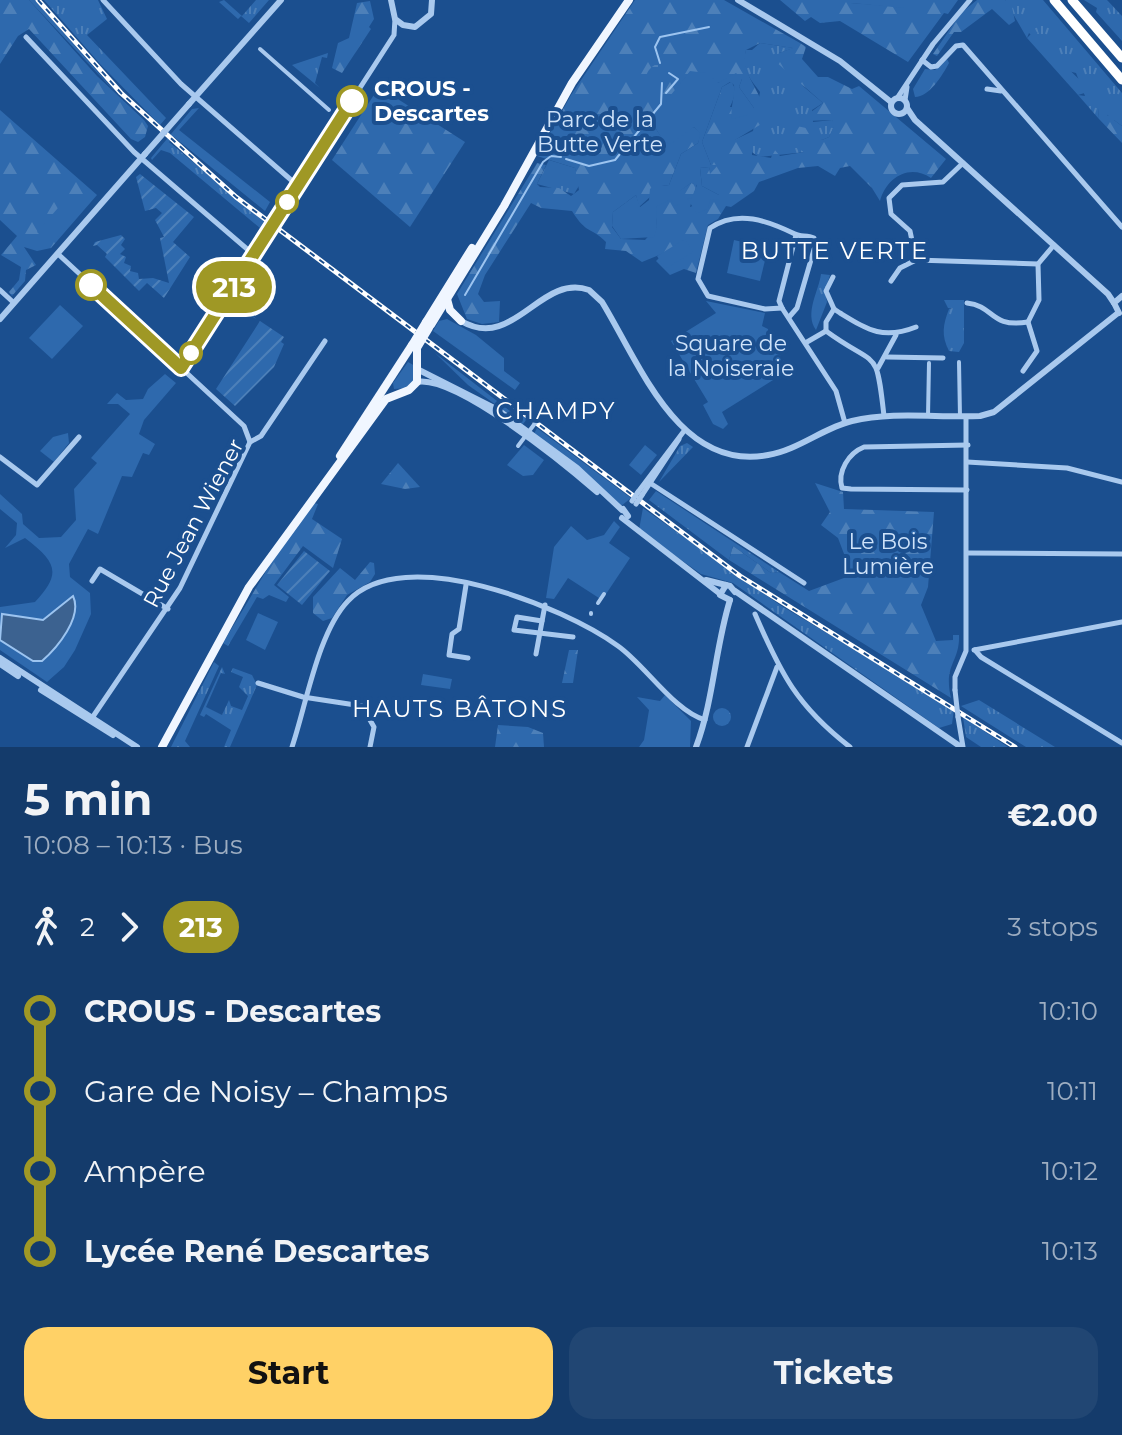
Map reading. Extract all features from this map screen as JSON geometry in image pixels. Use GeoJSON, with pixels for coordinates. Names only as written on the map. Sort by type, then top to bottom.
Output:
{"type":"FeatureCollection","features":[{"type":"Feature","properties":{"kind":"highway"},"geometry":{"type":"LineString","coordinates":[[1054,0],[1122,80]]}},
{"type":"Feature","properties":{"kind":"highway"},"geometry":{"type":"LineString","coordinates":[[1072,0],[1122,58]]}},
{"type":"Feature","properties":{"kind":"main road"},"geometry":{"type":"LineString","coordinates":[[430,323],[567,81],[622,0]]}},
{"type":"Feature","properties":{"kind":"main road"},"geometry":{"type":"LineString","coordinates":[[338,461],[388,381],[447,298],[509,197],[572,83],[629,0]]}},
{"type":"Feature","properties":{"kind":"main road"},"geometry":{"type":"LineString","coordinates":[[447,298],[450,310],[461,321]]}},
{"type":"Feature","properties":{"kind":"main road"},"geometry":{"type":"LineString","coordinates":[[162,747],[243,596],[338,461],[386,399],[417,382],[419,370],[414,346]]}},
{"type":"Feature","properties":{"kind":"main road"},"geometry":{"type":"LineString","coordinates":[[399,365],[409,359],[419,370]]}},
{"type":"Feature","properties":{"kind":"main road"},"geometry":{"type":"LineString","coordinates":[[388,381],[391,389],[399,393]]}},
{"type":"Feature","properties":{"kind":"street"},"geometry":{"type":"LineString","coordinates":[[103,0],[192,101],[298,186]]}},
{"type":"Feature","properties":{"kind":"street"},"geometry":{"type":"LineString","coordinates":[[0,319],[281,0]]}},
{"type":"Feature","properties":{"kind":"street"},"geometry":{"type":"LineString","coordinates":[[391,0],[394,35]]}},
{"type":"Feature","properties":{"kind":"street"},"geometry":{"type":"LineString","coordinates":[[181,368],[394,35],[428,20],[432,0]]}},
{"type":"Feature","properties":{"kind":"street"},"geometry":{"type":"LineString","coordinates":[[430,323],[444,316],[479,330],[495,329],[563,289],[589,290],[602,302],[681,433],[721,452],[752,457],[781,452],[845,423],[884,416],[963,417],[994,412],[1104,322],[1119,303],[915,120],[905,107],[828,53],[738,0]]}},
{"type":"Feature","properties":{"kind":"street"},"geometry":{"type":"LineString","coordinates":[[905,107],[892,110],[892,99],[907,86],[922,60],[970,0]]}},
{"type":"Feature","properties":{"kind":"street"},"geometry":{"type":"LineString","coordinates":[[395,19],[408,27]]}},
{"type":"Feature","properties":{"kind":"street"},"geometry":{"type":"LineString","coordinates":[[26,37],[77,95],[254,255]]}},
{"type":"Feature","properties":{"kind":"street"},"geometry":{"type":"LineString","coordinates":[[922,60],[931,67],[937,66],[956,46],[963,45],[1122,227]]}},
{"type":"Feature","properties":{"kind":"street"},"geometry":{"type":"LineString","coordinates":[[260,49],[329,110]]}},
{"type":"Feature","properties":{"kind":"street"},"geometry":{"type":"LineString","coordinates":[[905,107],[907,86]]}},
{"type":"Feature","properties":{"kind":"street"},"geometry":{"type":"LineString","coordinates":[[987,89],[1002,91]]}},
{"type":"Feature","properties":{"kind":"street"},"geometry":{"type":"LineString","coordinates":[[916,260],[910,231],[891,214],[889,198],[902,185],[943,182],[963,163]]}},
{"type":"Feature","properties":{"kind":"street"},"geometry":{"type":"LineString","coordinates":[[782,308],[765,309],[708,296],[699,283],[706,233],[725,218],[787,228],[796,235],[806,234],[816,243],[797,308],[790,316]]}},
{"type":"Feature","properties":{"kind":"street"},"geometry":{"type":"LineString","coordinates":[[796,235],[779,301],[836,391],[845,423]]}},
{"type":"Feature","properties":{"kind":"street"},"geometry":{"type":"LineString","coordinates":[[1023,371],[1037,351],[1028,322],[1039,300],[1038,264],[1054,245]]}},
{"type":"Feature","properties":{"kind":"street"},"geometry":{"type":"LineString","coordinates":[[58,254],[244,426],[250,442]]}},
{"type":"Feature","properties":{"kind":"street"},"geometry":{"type":"LineString","coordinates":[[891,281],[900,268],[916,260],[1038,264]]}},
{"type":"Feature","properties":{"kind":"street"},"geometry":{"type":"LineString","coordinates":[[833,277],[826,291],[834,309],[865,328],[896,335],[916,327]]}},
{"type":"Feature","properties":{"kind":"street"},"geometry":{"type":"LineString","coordinates":[[0,290],[14,303]]}},
{"type":"Feature","properties":{"kind":"street"},"geometry":{"type":"LineString","coordinates":[[967,303],[981,307],[1000,322],[1028,322]]}},
{"type":"Feature","properties":{"kind":"street"},"geometry":{"type":"LineString","coordinates":[[826,331],[826,322],[834,309]]}},
{"type":"Feature","properties":{"kind":"street"},"geometry":{"type":"LineString","coordinates":[[807,342],[826,331]]}},
{"type":"Feature","properties":{"kind":"street"},"geometry":{"type":"LineString","coordinates":[[826,331],[864,353],[878,368],[884,416]]}},
{"type":"Feature","properties":{"kind":"street"},"geometry":{"type":"LineString","coordinates":[[878,368],[887,357],[896,335]]}},
{"type":"Feature","properties":{"kind":"street","name":"Rue Jean Wiener"},"geometry":{"type":"LineString","coordinates":[[91,719],[168,609],[209,535],[250,442],[261,436],[325,341]]}},
{"type":"Feature","properties":{"kind":"street"},"geometry":{"type":"LineString","coordinates":[[887,357],[943,358]]}},
{"type":"Feature","properties":{"kind":"street"},"geometry":{"type":"LineString","coordinates":[[959,362],[968,445],[966,651],[955,677],[962,747]]}},
{"type":"Feature","properties":{"kind":"street"},"geometry":{"type":"LineString","coordinates":[[928,416],[929,363]]}},
{"type":"Feature","properties":{"kind":"street"},"geometry":{"type":"LineString","coordinates":[[419,370],[498,410],[577,468],[624,513],[631,527],[726,598],[746,600]]}},
{"type":"Feature","properties":{"kind":"street"},"geometry":{"type":"LineString","coordinates":[[417,382],[434,381],[487,409],[624,513]]}},
{"type":"Feature","properties":{"kind":"street"},"geometry":{"type":"LineString","coordinates":[[518,446],[542,414]]}},
{"type":"Feature","properties":{"kind":"street"},"geometry":{"type":"LineString","coordinates":[[676,444],[681,433]]}},
{"type":"Feature","properties":{"kind":"street"},"geometry":{"type":"LineString","coordinates":[[624,513],[681,433]]}},
{"type":"Feature","properties":{"kind":"street"},"geometry":{"type":"LineString","coordinates":[[0,457],[37,485],[79,437]]}},
{"type":"Feature","properties":{"kind":"street"},"geometry":{"type":"LineString","coordinates":[[640,493],[682,437],[694,438]]}},
{"type":"Feature","properties":{"kind":"street"},"geometry":{"type":"LineString","coordinates":[[967,490],[851,489],[842,488],[840,478],[850,456],[864,447],[968,445]]}},
{"type":"Feature","properties":{"kind":"street"},"geometry":{"type":"LineString","coordinates":[[967,462],[1067,468],[1122,482]]}},
{"type":"Feature","properties":{"kind":"street"},"geometry":{"type":"LineString","coordinates":[[650,483],[804,583]]}},
{"type":"Feature","properties":{"kind":"street"},"geometry":{"type":"LineString","coordinates":[[967,553],[1122,554]]}},
{"type":"Feature","properties":{"kind":"street"},"geometry":{"type":"LineString","coordinates":[[92,581],[100,569],[168,609]]}},
{"type":"Feature","properties":{"kind":"street"},"geometry":{"type":"LineString","coordinates":[[292,747],[332,624],[357,592],[381,580],[400,577],[466,585],[545,605],[585,624],[622,649],[689,714],[705,721]]}},
{"type":"Feature","properties":{"kind":"street"},"geometry":{"type":"LineString","coordinates":[[703,579],[726,585],[962,747]]}},
{"type":"Feature","properties":{"kind":"street"},"geometry":{"type":"LineString","coordinates":[[466,585],[459,629],[452,634],[449,655],[468,658]]}},
{"type":"Feature","properties":{"kind":"street"},"geometry":{"type":"LineString","coordinates":[[696,747],[705,721],[724,615],[726,585]]}},
{"type":"Feature","properties":{"kind":"street"},"geometry":{"type":"LineString","coordinates":[[726,598],[735,591]]}},
{"type":"Feature","properties":{"kind":"street"},"geometry":{"type":"LineString","coordinates":[[598,603],[604,594]]}},
{"type":"Feature","properties":{"kind":"street"},"geometry":{"type":"LineString","coordinates":[[536,654],[545,605]]}},
{"type":"Feature","properties":{"kind":"street"},"geometry":{"type":"LineString","coordinates":[[755,614],[777,667],[812,714],[850,747]]}},
{"type":"Feature","properties":{"kind":"street"},"geometry":{"type":"LineString","coordinates":[[542,621],[517,617],[514,630],[573,637]]}},
{"type":"Feature","properties":{"kind":"street"},"geometry":{"type":"LineString","coordinates":[[966,651],[1122,622]]}},
{"type":"Feature","properties":{"kind":"street"},"geometry":{"type":"LineString","coordinates":[[975,650],[981,657],[1122,743]]}},
{"type":"Feature","properties":{"kind":"street"},"geometry":{"type":"LineString","coordinates":[[0,661],[135,746]]}},
{"type":"Feature","properties":{"kind":"street"},"geometry":{"type":"LineString","coordinates":[[749,746],[777,667]]}},
{"type":"Feature","properties":{"kind":"street"},"geometry":{"type":"LineString","coordinates":[[258,683],[308,698],[362,706],[373,723],[370,747]]}},
{"type":"Feature","properties":{"kind":"green space"},"geometry":{"type":"Polygon","coordinates":[[[0,0],[29,0],[97,76],[144,120],[148,126],[145,137],[138,142],[131,139],[29,29],[18,36],[0,64],[0,0]]]}},
{"type":"Feature","properties":{"kind":"green space"},"geometry":{"type":"Polygon","coordinates":[[[29,0],[35,0],[118,95],[29,0]]]}},
{"type":"Feature","properties":{"kind":"green space"},"geometry":{"type":"Polygon","coordinates":[[[44,0],[98,0],[107,19],[87,35],[166,118],[160,125],[101,65],[44,0]]]}},
{"type":"Feature","properties":{"kind":"green space"},"geometry":{"type":"Polygon","coordinates":[[[224,0],[242,16],[256,0],[269,0],[249,23],[241,16],[238,19],[219,2],[224,0]]]}},
{"type":"Feature","properties":{"kind":"green space","name":"Parc de la Butte Verte"},"geometry":{"type":"Polygon","coordinates":[[[635,0],[724,0],[806,47],[802,59],[818,77],[828,77],[852,89],[859,86],[946,159],[931,178],[915,172],[900,175],[887,186],[880,201],[850,166],[840,168],[835,176],[818,166],[798,168],[759,182],[754,191],[731,207],[726,206],[718,219],[708,225],[696,273],[684,269],[670,275],[656,261],[664,253],[642,262],[626,251],[605,249],[606,242],[585,227],[572,211],[541,208],[531,203],[485,275],[478,294],[484,302],[500,301],[499,322],[482,324],[467,319],[457,294],[537,163],[546,165],[537,184],[540,187],[559,188],[571,196],[579,190],[575,168],[537,156],[571,95],[635,0]],[[760,43],[746,50],[745,60],[762,103],[763,123],[735,140],[752,143],[752,155],[771,158],[774,149],[780,156],[804,152],[786,142],[792,125],[806,128],[822,140],[829,137],[834,126],[832,120],[806,121],[807,115],[823,103],[775,61],[779,53],[793,48],[760,43]],[[690,72],[645,130],[656,129],[664,141],[694,127],[701,134],[698,143],[681,154],[669,185],[662,186],[639,207],[636,195],[613,212],[612,227],[621,239],[645,240],[657,227],[655,207],[691,183],[697,184],[690,207],[719,195],[702,186],[700,168],[709,167],[710,172],[717,165],[711,165],[702,142],[722,87],[731,82],[734,88],[730,107],[754,108],[739,87],[742,79],[717,83],[690,72]]]}},
{"type":"Feature","properties":{"kind":"green space"},"geometry":{"type":"Polygon","coordinates":[[[780,0],[851,0],[851,3],[904,7],[904,0],[958,0],[948,14],[944,13],[908,62],[840,21],[820,23],[811,17],[805,21],[780,0]]]}},
{"type":"Feature","properties":{"kind":"green space"},"geometry":{"type":"Polygon","coordinates":[[[851,0],[904,0],[904,8],[851,3],[851,0]]]}},
{"type":"Feature","properties":{"kind":"green space"},"geometry":{"type":"Polygon","coordinates":[[[977,0],[1005,0],[1012,7],[1015,21],[1009,25],[992,9],[961,32],[954,32],[937,56],[933,54],[961,13],[977,0]]]}},
{"type":"Feature","properties":{"kind":"green space"},"geometry":{"type":"Polygon","coordinates":[[[1005,0],[1043,0],[1122,93],[1122,126],[1098,108],[1099,119],[1078,95],[1085,96],[1076,73],[1068,71],[1029,33],[1027,38],[1005,0]]]}},
{"type":"Feature","properties":{"kind":"green space"},"geometry":{"type":"Polygon","coordinates":[[[1084,0],[1107,0],[1122,16],[1122,41],[1096,12],[1097,8],[1084,0]]]}},
{"type":"Feature","properties":{"kind":"green space"},"geometry":{"type":"Polygon","coordinates":[[[370,1],[374,19],[369,27],[371,29],[342,73],[332,68],[338,43],[349,38],[357,3],[370,1]]]}},
{"type":"Feature","properties":{"kind":"green space"},"geometry":{"type":"Polygon","coordinates":[[[1035,30],[1047,43],[1045,46],[1091,91],[1078,95],[1027,38],[1035,30]]]}},
{"type":"Feature","properties":{"kind":"green space"},"geometry":{"type":"Polygon","coordinates":[[[760,43],[794,48],[779,53],[804,87],[823,103],[812,110],[813,122],[832,120],[835,125],[829,137],[822,140],[815,138],[805,152],[759,157],[734,140],[753,131],[760,92],[747,72],[745,56],[746,50],[752,50],[760,43]]]}},
{"type":"Feature","properties":{"kind":"green space"},"geometry":{"type":"Polygon","coordinates":[[[328,53],[327,58],[322,57],[315,83],[320,88],[292,65],[328,53]]]}},
{"type":"Feature","properties":{"kind":"green space"},"geometry":{"type":"Polygon","coordinates":[[[947,59],[949,63],[935,85],[925,94],[915,97],[913,89],[925,69],[935,70],[947,59]]]}},
{"type":"Feature","properties":{"kind":"green space"},"geometry":{"type":"Polygon","coordinates":[[[660,63],[663,69],[656,84],[647,84],[649,70],[660,63]]]}},
{"type":"Feature","properties":{"kind":"green space","name":"BUTTE VERTE"},"geometry":{"type":"Polygon","coordinates":[[[690,71],[706,73],[718,83],[736,73],[742,79],[739,87],[754,108],[747,115],[732,119],[734,85],[730,82],[722,87],[702,142],[711,165],[718,165],[710,174],[709,167],[700,168],[702,186],[719,195],[719,199],[710,200],[708,208],[697,214],[687,198],[691,199],[697,185],[691,183],[680,191],[680,204],[675,206],[671,199],[656,207],[654,237],[621,239],[612,226],[613,212],[636,195],[640,207],[649,200],[650,189],[657,182],[662,186],[669,185],[681,154],[698,143],[700,134],[694,127],[671,144],[664,142],[656,129],[643,130],[690,71]]]}},
{"type":"Feature","properties":{"kind":"green space"},"geometry":{"type":"Polygon","coordinates":[[[379,87],[465,142],[410,227],[332,160],[379,87]]]}},
{"type":"Feature","properties":{"kind":"green space"},"geometry":{"type":"Polygon","coordinates":[[[1103,107],[1108,116],[1118,112],[1114,120],[1122,126],[1122,143],[1099,119],[1098,108],[1103,107]]]}},
{"type":"Feature","properties":{"kind":"green space"},"geometry":{"type":"Polygon","coordinates":[[[199,108],[179,130],[270,202],[265,211],[174,137],[169,142],[264,221],[260,228],[170,153],[161,150],[152,160],[192,109],[199,108]]]}},
{"type":"Feature","properties":{"kind":"green space"},"geometry":{"type":"Polygon","coordinates":[[[0,110],[97,195],[51,248],[37,251],[24,247],[36,265],[26,270],[25,281],[12,296],[9,292],[19,280],[21,267],[1,255],[17,236],[0,220],[0,110]]]}},
{"type":"Feature","properties":{"kind":"green space"},"geometry":{"type":"Polygon","coordinates":[[[549,160],[575,168],[580,184],[574,194],[537,184],[549,160]]]}},
{"type":"Feature","properties":{"kind":"green space"},"geometry":{"type":"Polygon","coordinates":[[[140,174],[194,217],[173,242],[190,257],[164,298],[147,283],[139,291],[105,257],[107,254],[97,245],[93,246],[95,242],[121,235],[125,239],[121,245],[125,249],[120,254],[126,257],[124,263],[131,266],[130,271],[138,273],[139,279],[153,278],[169,283],[160,238],[164,237],[155,220],[162,213],[156,208],[145,211],[136,177],[140,174]]]}},
{"type":"Feature","properties":{"kind":"green space"},"geometry":{"type":"Polygon","coordinates":[[[58,208],[72,220],[51,244],[37,232],[58,208]]]}},
{"type":"Feature","properties":{"kind":"green space"},"geometry":{"type":"Polygon","coordinates":[[[685,239],[693,252],[665,269],[657,256],[685,239]]]}},
{"type":"Feature","properties":{"kind":"green space"},"geometry":{"type":"Polygon","coordinates":[[[734,240],[768,248],[760,281],[727,273],[734,240]]]}},
{"type":"Feature","properties":{"kind":"green space"},"geometry":{"type":"Polygon","coordinates":[[[821,274],[830,275],[825,291],[827,302],[816,330],[811,316],[821,274]]]}},
{"type":"Feature","properties":{"kind":"green space"},"geometry":{"type":"Polygon","coordinates":[[[261,279],[263,289],[249,311],[256,319],[239,308],[256,280],[261,279]]]}},
{"type":"Feature","properties":{"kind":"green space"},"geometry":{"type":"Polygon","coordinates":[[[944,300],[964,300],[964,343],[959,352],[949,351],[945,340],[945,320],[949,309],[953,309],[948,308],[944,300]]]}},
{"type":"Feature","properties":{"kind":"green space","name":"Square de la Noiseraie"},"geometry":{"type":"Polygon","coordinates":[[[706,301],[765,313],[762,326],[768,329],[769,337],[789,370],[722,412],[728,424],[723,429],[713,424],[703,405],[708,402],[671,341],[716,313],[706,301]]]}},
{"type":"Feature","properties":{"kind":"green space"},"geometry":{"type":"Polygon","coordinates":[[[60,305],[83,326],[52,359],[29,338],[60,305]]]}},
{"type":"Feature","properties":{"kind":"green space"},"geometry":{"type":"Polygon","coordinates":[[[447,319],[476,335],[504,358],[504,371],[520,383],[515,390],[433,331],[439,321],[447,319]]]}},
{"type":"Feature","properties":{"kind":"green space"},"geometry":{"type":"Polygon","coordinates":[[[260,321],[284,337],[281,342],[284,344],[274,367],[235,406],[216,389],[260,321]]]}},
{"type":"Feature","properties":{"kind":"green space"},"geometry":{"type":"Polygon","coordinates":[[[435,353],[519,418],[522,415],[527,419],[523,424],[468,385],[435,353]]]}},
{"type":"Feature","properties":{"kind":"green space"},"geometry":{"type":"Polygon","coordinates":[[[408,362],[415,366],[415,380],[408,388],[394,389],[393,383],[408,362]]]}},
{"type":"Feature","properties":{"kind":"green space"},"geometry":{"type":"Polygon","coordinates":[[[165,374],[176,383],[144,420],[139,434],[155,444],[149,455],[143,453],[132,477],[122,476],[98,534],[88,529],[69,564],[70,577],[90,593],[91,614],[64,667],[47,682],[0,650],[0,607],[35,602],[49,584],[52,569],[44,555],[25,538],[5,548],[16,535],[17,523],[0,509],[0,494],[22,514],[23,524],[39,538],[61,537],[76,520],[74,489],[97,463],[91,458],[130,414],[118,404],[107,404],[117,393],[126,400],[143,399],[148,389],[165,374]]]}},
{"type":"Feature","properties":{"kind":"green space"},"geometry":{"type":"Polygon","coordinates":[[[537,428],[631,498],[621,506],[534,434],[537,428]]]}},
{"type":"Feature","properties":{"kind":"green space"},"geometry":{"type":"Polygon","coordinates":[[[68,433],[69,443],[54,462],[40,451],[53,437],[68,433]]]}},
{"type":"Feature","properties":{"kind":"green space"},"geometry":{"type":"Polygon","coordinates":[[[687,443],[693,447],[659,482],[680,446],[687,443]]]}},
{"type":"Feature","properties":{"kind":"green space"},"geometry":{"type":"Polygon","coordinates":[[[524,445],[544,460],[533,475],[523,476],[507,465],[524,445]]]}},
{"type":"Feature","properties":{"kind":"green space"},"geometry":{"type":"Polygon","coordinates":[[[645,445],[657,455],[641,475],[629,465],[645,445]]]}},
{"type":"Feature","properties":{"kind":"green space"},"geometry":{"type":"Polygon","coordinates":[[[398,463],[420,487],[405,489],[381,484],[398,463]]]}},
{"type":"Feature","properties":{"kind":"green space","name":"Le Bois Lumière"},"geometry":{"type":"Polygon","coordinates":[[[815,483],[843,492],[844,509],[934,512],[928,587],[921,605],[936,641],[953,640],[953,635],[959,635],[949,678],[951,698],[729,560],[733,546],[771,573],[779,572],[809,591],[852,575],[838,538],[821,525],[830,512],[815,483]]]}},
{"type":"Feature","properties":{"kind":"green space"},"geometry":{"type":"Polygon","coordinates":[[[656,491],[779,572],[771,573],[733,546],[729,560],[649,500],[656,491]]]}},
{"type":"Feature","properties":{"kind":"green space"},"geometry":{"type":"Polygon","coordinates":[[[314,503],[318,504],[312,519],[342,539],[333,568],[303,546],[274,585],[289,597],[286,602],[269,595],[263,599],[257,597],[228,646],[223,643],[274,558],[314,503]]]}},
{"type":"Feature","properties":{"kind":"green space"},"geometry":{"type":"Polygon","coordinates":[[[643,508],[780,605],[954,709],[952,724],[939,728],[733,583],[701,574],[639,530],[643,508]]]}},
{"type":"Feature","properties":{"kind":"green space"},"geometry":{"type":"Polygon","coordinates":[[[614,521],[620,527],[609,543],[630,558],[602,600],[568,578],[554,599],[546,598],[554,547],[571,526],[587,540],[604,535],[614,521]]]}},
{"type":"Feature","properties":{"kind":"green space"},"geometry":{"type":"Polygon","coordinates":[[[304,551],[330,571],[302,605],[277,585],[304,551]]]}},
{"type":"Feature","properties":{"kind":"green space"},"geometry":{"type":"Polygon","coordinates":[[[370,562],[374,563],[375,574],[370,582],[347,595],[332,618],[323,621],[313,613],[313,597],[340,568],[355,580],[370,562]]]}},
{"type":"Feature","properties":{"kind":"green space"},"geometry":{"type":"Polygon","coordinates":[[[258,613],[278,622],[265,650],[246,640],[258,613]]]}},
{"type":"Feature","properties":{"kind":"green space"},"geometry":{"type":"Polygon","coordinates":[[[569,650],[578,650],[573,683],[562,683],[569,650]]]}},
{"type":"Feature","properties":{"kind":"green space"},"geometry":{"type":"Polygon","coordinates":[[[214,662],[219,666],[185,741],[190,747],[171,747],[214,662]]]}},
{"type":"Feature","properties":{"kind":"green space"},"geometry":{"type":"Polygon","coordinates":[[[222,667],[225,674],[221,673],[206,707],[222,715],[229,700],[231,706],[242,710],[248,696],[239,687],[243,677],[231,672],[233,668],[252,675],[257,685],[230,747],[224,747],[231,730],[206,714],[204,717],[200,715],[222,667]]]}},
{"type":"Feature","properties":{"kind":"green space"},"geometry":{"type":"Polygon","coordinates":[[[423,674],[452,679],[450,689],[421,685],[423,674]]]}},
{"type":"Feature","properties":{"kind":"green space"},"geometry":{"type":"Polygon","coordinates":[[[665,695],[691,721],[690,747],[639,747],[644,740],[649,710],[637,697],[660,701],[665,695]]]}},
{"type":"Feature","properties":{"kind":"green space"},"geometry":{"type":"Polygon","coordinates":[[[979,700],[1055,747],[1026,747],[961,706],[979,700]]]}},
{"type":"Feature","properties":{"kind":"green space"},"geometry":{"type":"Polygon","coordinates":[[[722,708],[731,717],[722,726],[713,717],[722,708]]]}},
{"type":"Feature","properties":{"kind":"green space"},"geometry":{"type":"Polygon","coordinates":[[[963,717],[1008,747],[981,747],[966,737],[963,717]]]}},
{"type":"Feature","properties":{"kind":"green space"},"geometry":{"type":"Polygon","coordinates":[[[498,725],[528,727],[543,733],[544,747],[495,747],[498,725]]]}},
{"type":"Feature","properties":{"kind":"shaded area"},"geometry":{"type":"Polygon","coordinates":[[[73,596],[72,622],[42,661],[33,661],[0,640],[2,614],[43,620],[73,596]]]}},
{"type":"Feature","properties":{"kind":"waterway"},"geometry":{"type":"LineString","coordinates":[[660,63],[655,47],[660,37],[709,27]]}},
{"type":"Feature","properties":{"kind":"waterway"},"geometry":{"type":"LineString","coordinates":[[666,93],[678,79],[669,73]]}},
{"type":"Feature","properties":{"kind":"waterway"},"geometry":{"type":"LineString","coordinates":[[566,159],[589,166],[615,160],[661,104],[662,83]]}},
{"type":"Feature","properties":{"kind":"waterway"},"geometry":{"type":"LineString","coordinates":[[465,295],[543,162],[551,156],[561,157]]}},
{"type":"Feature","properties":{"kind":"railway"},"geometry":{"type":"LineString","coordinates":[[38,0],[121,93],[236,197],[740,576],[1015,747]]}},
{"type":"Feature","properties":{"kind":"bus line","name":"213"},"geometry":{"type":"LineString","coordinates":[[91,285],[181,368],[352,101]]}},
{"type":"Feature","properties":{"kind":"place","name":"CROUS - Descartes"},"geometry":{"type":"Point","coordinates":[352,101]}},
{"type":"Feature","properties":{"kind":"district","name":"BUTTE VERTE"},"geometry":{"type":"Point","coordinates":[835,251]}},
{"type":"Feature","properties":{"kind":"district","name":"CHAMPY"},"geometry":{"type":"Point","coordinates":[556,411]}},
{"type":"Feature","properties":{"kind":"district","name":"HAUTS BÂTONS"},"geometry":{"type":"Point","coordinates":[460,709]}}]}
